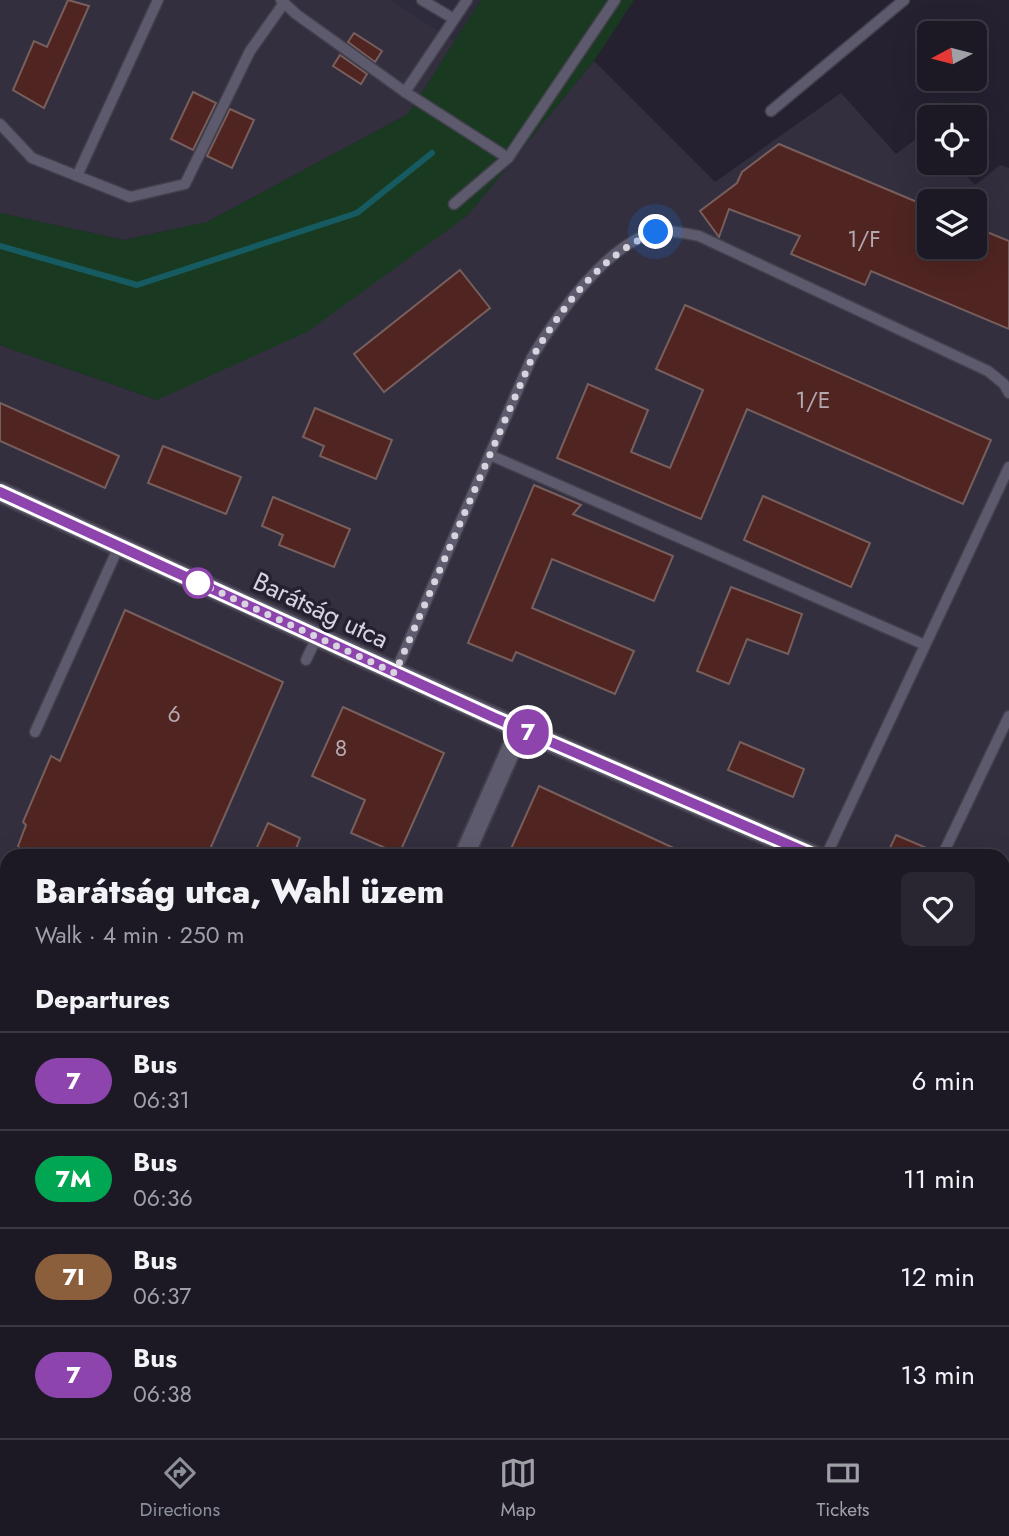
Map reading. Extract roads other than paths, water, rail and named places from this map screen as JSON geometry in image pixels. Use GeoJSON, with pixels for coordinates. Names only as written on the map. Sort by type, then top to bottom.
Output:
{"type":"FeatureCollection","features":[{"type":"Feature","properties":{"kind":"street","name":"Barátság utca"},"geometry":{"type":"LineString","coordinates":[[0,492],[520,729],[799,849]]}},
{"type":"Feature","properties":{"kind":"street"},"geometry":{"type":"LineString","coordinates":[[467,849],[520,729]]}},
{"type":"Feature","properties":{"kind":"lane"},"geometry":{"type":"LineString","coordinates":[[77,176],[158,0]]}},
{"type":"Feature","properties":{"kind":"lane"},"geometry":{"type":"LineString","coordinates":[[422,0],[454,19]]}},
{"type":"Feature","properties":{"kind":"lane"},"geometry":{"type":"LineString","coordinates":[[405,92],[467,0]]}},
{"type":"Feature","properties":{"kind":"lane"},"geometry":{"type":"LineString","coordinates":[[454,204],[508,158],[615,0]]}},
{"type":"Feature","properties":{"kind":"lane"},"geometry":{"type":"LineString","coordinates":[[771,111],[904,0]]}},
{"type":"Feature","properties":{"kind":"lane"},"geometry":{"type":"LineString","coordinates":[[0,124],[32,158],[130,197],[186,184],[250,51],[283,1],[296,15],[405,92],[508,158]]}},
{"type":"Feature","properties":{"kind":"lane"},"geometry":{"type":"LineString","coordinates":[[395,673],[532,358],[552,323],[610,260],[639,239],[656,232],[699,236],[988,371],[1004,384],[1009,393]]}},
{"type":"Feature","properties":{"kind":"lane"},"geometry":{"type":"LineString","coordinates":[[490,455],[925,645]]}},
{"type":"Feature","properties":{"kind":"lane"},"geometry":{"type":"LineString","coordinates":[[829,849],[1009,467]]}},
{"type":"Feature","properties":{"kind":"lane"},"geometry":{"type":"LineString","coordinates":[[35,732],[119,546]]}},
{"type":"Feature","properties":{"kind":"lane"},"geometry":{"type":"LineString","coordinates":[[306,660],[317,637]]}},
{"type":"Feature","properties":{"kind":"lane"},"geometry":{"type":"LineString","coordinates":[[945,849],[1009,716]]}},
{"type":"Feature","properties":{"kind":"waterway"},"geometry":{"type":"LineString","coordinates":[[0,246],[137,285],[357,213],[432,153]]}}]}
